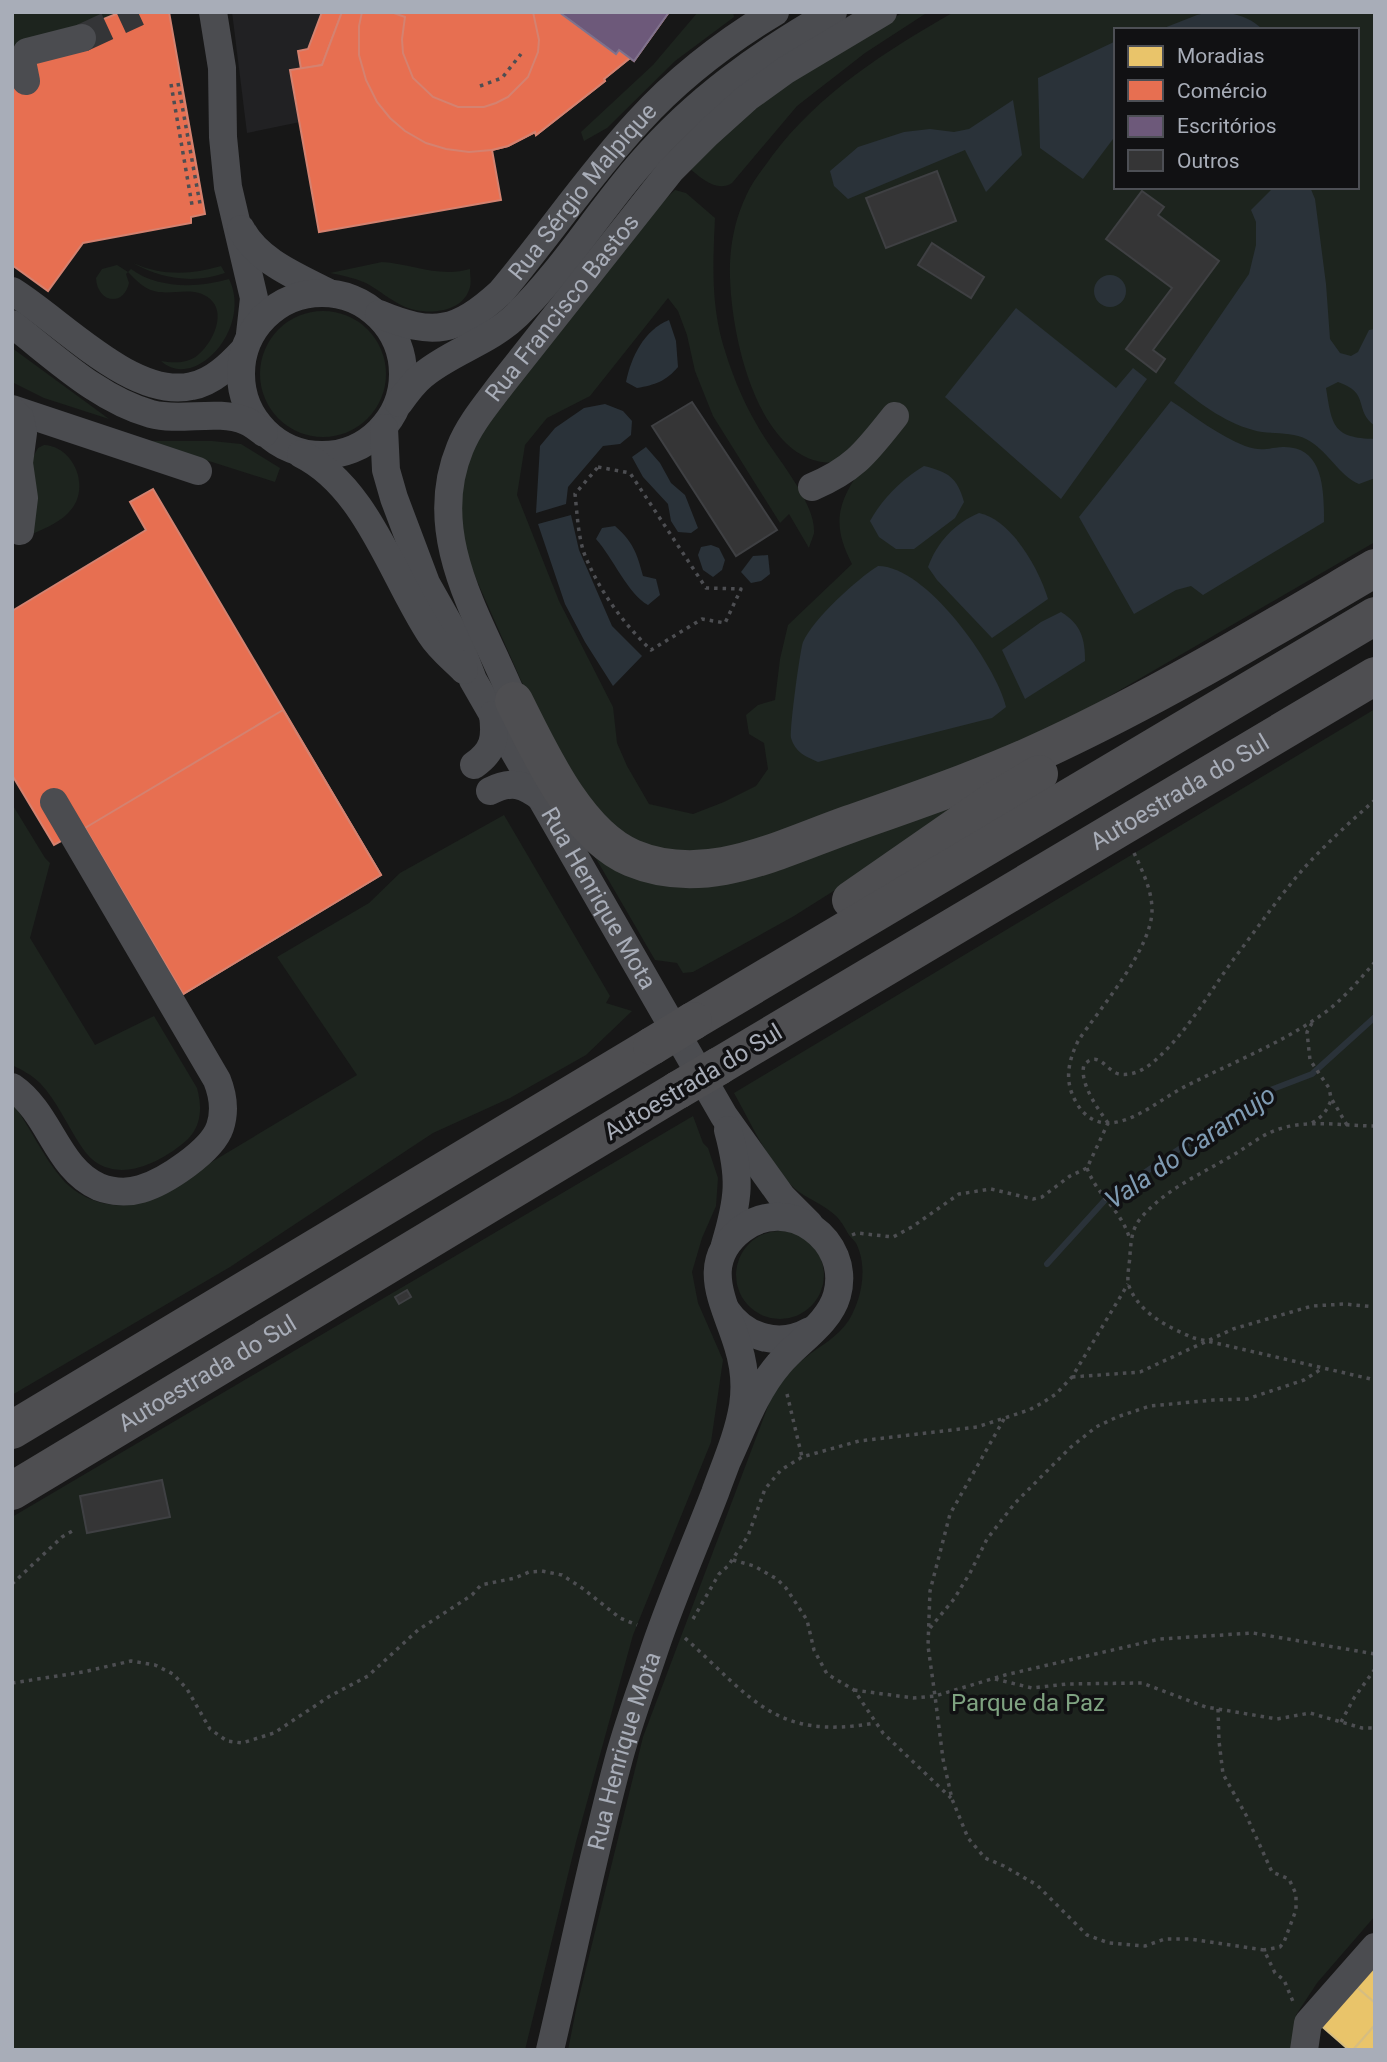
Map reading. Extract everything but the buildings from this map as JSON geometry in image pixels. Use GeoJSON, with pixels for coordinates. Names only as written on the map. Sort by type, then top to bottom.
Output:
{"type":"FeatureCollection","features":[{"type":"Feature","properties":{"kind":"highway"},"geometry":{"type":"LineString","coordinates":[[709,1012],[781,950],[978,811],[1117,727],[1240,648],[1375,568]]}},
{"type":"Feature","properties":{"kind":"highway","name":"Autoestrada do Sul"},"geometry":{"type":"LineString","coordinates":[[12,1430],[1375,616]]}},
{"type":"Feature","properties":{"kind":"highway"},"geometry":{"type":"LineString","coordinates":[[503,708],[594,834],[629,857],[669,870],[688,871],[742,862],[993,772],[1098,724],[1240,648]]}},
{"type":"Feature","properties":{"kind":"highway","name":"Autoestrada do Sul"},"geometry":{"type":"LineString","coordinates":[[12,1491],[678,1090],[1375,676]]}},
{"type":"Feature","properties":{"kind":"street"},"geometry":{"type":"LineString","coordinates":[[213,12],[222,68],[224,152],[228,187],[254,298],[241,373],[244,396],[253,418],[278,442]]}},
{"type":"Feature","properties":{"kind":"street","name":"Rua Sérgio Malpique"},"geometry":{"type":"LineString","coordinates":[[379,314],[404,325],[432,329],[458,322],[481,309],[501,292],[622,140],[653,106],[706,59],[775,12]]}},
{"type":"Feature","properties":{"kind":"street","name":"Rua Sérgio Malpique"},"geometry":{"type":"LineString","coordinates":[[399,403],[423,375],[485,340],[514,318],[536,295],[639,166],[670,131],[704,99],[766,52],[832,12]]}},
{"type":"Feature","properties":{"kind":"street","name":"Rua Francisco Bastos"},"geometry":{"type":"LineString","coordinates":[[503,708],[451,548],[447,523],[448,493],[460,446],[478,415],[671,170],[764,85],[807,56],[883,12]]}},
{"type":"Feature","properties":{"kind":"street"},"geometry":{"type":"LineString","coordinates":[[26,81],[22,61],[27,52],[82,38]]}},
{"type":"Feature","properties":{"kind":"street"},"geometry":{"type":"LineString","coordinates":[[12,324],[92,386],[131,407],[166,417],[234,418],[247,422],[278,442],[314,456],[340,454],[364,445],[384,428],[399,403],[404,372],[397,340],[379,314],[355,299],[327,292],[276,265],[244,234],[236,219]]}},
{"type":"Feature","properties":{"kind":"street"},"geometry":{"type":"LineString","coordinates":[[12,291],[125,373],[155,386],[176,388],[201,383],[226,368],[264,316],[283,302],[304,294],[327,292]]}},
{"type":"Feature","properties":{"kind":"street"},"geometry":{"type":"LineString","coordinates":[[13,409],[198,471]]}},
{"type":"Feature","properties":{"kind":"street"},"geometry":{"type":"LineString","coordinates":[[13,409],[22,425],[19,463],[24,498],[20,531]]}},
{"type":"Feature","properties":{"kind":"street"},"geometry":{"type":"LineString","coordinates":[[811,487],[844,472],[865,453],[895,416]]}},
{"type":"Feature","properties":{"kind":"street"},"geometry":{"type":"LineString","coordinates":[[22,447],[38,432],[59,428],[72,429]]}},
{"type":"Feature","properties":{"kind":"street","name":"Rua Henrique Mota"},"geometry":{"type":"LineString","coordinates":[[384,428],[386,470],[408,534],[426,583],[457,638],[473,680]]}},
{"type":"Feature","properties":{"kind":"street","name":"Rua Henrique Mota"},"geometry":{"type":"LineString","coordinates":[[278,442],[323,468],[336,479],[360,509],[432,637],[503,708],[542,798],[724,1116],[782,1197],[815,1229]]}},
{"type":"Feature","properties":{"kind":"street"},"geometry":{"type":"LineString","coordinates":[[408,534],[442,579],[492,669],[503,708],[493,747],[486,757],[474,765]]}},
{"type":"Feature","properties":{"kind":"street"},"geometry":{"type":"LineString","coordinates":[[490,791],[514,783],[526,787],[542,798]]}},
{"type":"Feature","properties":{"kind":"street"},"geometry":{"type":"LineString","coordinates":[[12,1087],[35,1107],[75,1170],[95,1185],[114,1191],[144,1188],[196,1157],[215,1137],[222,1117],[222,1092],[217,1080],[54,802]]}},
{"type":"Feature","properties":{"kind":"street","name":"Rua Henrique Mota"},"geometry":{"type":"LineString","coordinates":[[723,1251],[738,1199],[734,1158],[724,1116]]}},
{"type":"Feature","properties":{"kind":"street"},"geometry":{"type":"LineString","coordinates":[[769,1217],[793,1218],[815,1229],[830,1245],[840,1278],[835,1301],[830,1311],[780,1363],[766,1382],[727,1461],[741,1417],[744,1380],[738,1346],[721,1301],[717,1276],[723,1251],[747,1225],[769,1217]]}},
{"type":"Feature","properties":{"kind":"street"},"geometry":{"type":"LineString","coordinates":[[721,1301],[735,1322],[768,1339],[792,1338],[815,1328]]}},
{"type":"Feature","properties":{"kind":"street","name":"Rua Henrique Mota"},"geometry":{"type":"LineString","coordinates":[[550,2050],[619,1756],[661,1631],[727,1461]]}},
{"type":"Feature","properties":{"kind":"street"},"geometry":{"type":"LineString","coordinates":[[1306,2036],[1375,1947]]}},
{"type":"Feature","properties":{"kind":"path"},"geometry":{"type":"LineString","coordinates":[[480,86],[502,78],[521,54]]}},
{"type":"Feature","properties":{"kind":"path"},"geometry":{"type":"LineString","coordinates":[[178,83],[200,204]]}},
{"type":"Feature","properties":{"kind":"path"},"geometry":{"type":"LineString","coordinates":[[171,84],[192,205]]}},
{"type":"Feature","properties":{"kind":"path"},"geometry":{"type":"LineString","coordinates":[[598,467],[630,472],[706,588],[741,589],[724,623],[702,620],[652,650],[630,630],[604,594],[583,551],[575,494],[598,467]]}},
{"type":"Feature","properties":{"kind":"path"},"geometry":{"type":"LineString","coordinates":[[1108,1123],[1084,1079],[1084,1065],[1093,1059],[1099,1059],[1116,1073],[1130,1074],[1148,1066],[1190,1024],[1227,968],[1289,886],[1322,850],[1375,800]]}},
{"type":"Feature","properties":{"kind":"path"},"geometry":{"type":"LineString","coordinates":[[1134,853],[1149,892],[1152,909],[1150,927],[1137,957],[1078,1041],[1070,1057],[1068,1070],[1069,1084],[1080,1110],[1094,1121],[1108,1123],[1138,1113],[1184,1087],[1291,1035],[1346,994],[1375,961]]}},
{"type":"Feature","properties":{"kind":"path"},"geometry":{"type":"LineString","coordinates":[[1313,1021],[1307,1032],[1310,1060],[1329,1088],[1331,1098],[1347,1125]]}},
{"type":"Feature","properties":{"kind":"path"},"geometry":{"type":"LineString","coordinates":[[1310,1124],[1321,1117],[1331,1098]]}},
{"type":"Feature","properties":{"kind":"path"},"geometry":{"type":"LineString","coordinates":[[849,1236],[858,1233],[893,1237],[959,1194],[991,1189],[1033,1199],[1042,1197],[1070,1176],[1087,1168],[1108,1123]]}},
{"type":"Feature","properties":{"kind":"path"},"geometry":{"type":"LineString","coordinates":[[691,1622],[719,1574],[733,1560],[748,1536],[765,1489],[781,1470],[802,1457],[859,1441],[977,1427],[1005,1419],[1042,1403],[1056,1394],[1072,1377],[1128,1284],[1131,1243],[1137,1222],[1155,1204],[1177,1187],[1279,1129],[1310,1124],[1375,1126]]}},
{"type":"Feature","properties":{"kind":"path"},"geometry":{"type":"LineString","coordinates":[[1087,1168],[1098,1191],[1122,1217],[1131,1243]]}},
{"type":"Feature","properties":{"kind":"path"},"geometry":{"type":"LineString","coordinates":[[1128,1284],[1138,1302],[1153,1317],[1172,1329],[1208,1342],[1375,1380]]}},
{"type":"Feature","properties":{"kind":"path"},"geometry":{"type":"LineString","coordinates":[[1072,1377],[1140,1372],[1233,1329],[1312,1306],[1345,1304],[1375,1307]]}},
{"type":"Feature","properties":{"kind":"path"},"geometry":{"type":"LineString","coordinates":[[929,1630],[954,1599],[971,1573],[987,1539],[1014,1503],[1071,1447],[1096,1427],[1150,1406],[1247,1399],[1304,1380],[1323,1368]]}},
{"type":"Feature","properties":{"kind":"path"},"geometry":{"type":"LineString","coordinates":[[786,1390],[802,1457]]}},
{"type":"Feature","properties":{"kind":"path"},"geometry":{"type":"LineString","coordinates":[[1005,1419],[950,1514],[930,1591],[928,1646],[943,1759],[952,1799],[968,1838],[985,1858],[1037,1885],[1087,1935],[1109,1943],[1145,1946],[1165,1940],[1190,1939],[1264,1950],[1280,1947],[1296,1910],[1296,1894],[1289,1879],[1272,1872],[1246,1815],[1223,1774],[1218,1709]]}},
{"type":"Feature","properties":{"kind":"path"},"geometry":{"type":"LineString","coordinates":[[12,1584],[62,1537],[76,1529]]}},
{"type":"Feature","properties":{"kind":"path"},"geometry":{"type":"LineString","coordinates":[[733,1560],[754,1566],[777,1579],[786,1588],[807,1620],[814,1650],[827,1674],[853,1690],[913,1698],[935,1696],[993,1679],[1160,1639],[1239,1633],[1276,1636],[1375,1654]]}},
{"type":"Feature","properties":{"kind":"path"},"geometry":{"type":"LineString","coordinates":[[12,1683],[131,1661],[155,1665],[173,1674],[187,1689],[210,1729],[227,1741],[242,1744],[274,1733],[330,1696],[368,1676],[418,1630],[472,1595],[481,1585],[515,1578],[529,1572],[542,1571],[562,1576],[620,1618],[637,1625]]}},
{"type":"Feature","properties":{"kind":"path"},"geometry":{"type":"LineString","coordinates":[[678,1632],[751,1701],[776,1715],[814,1727],[875,1723]]}},
{"type":"Feature","properties":{"kind":"path"},"geometry":{"type":"LineString","coordinates":[[1341,1722],[1353,1698],[1375,1669]]}},
{"type":"Feature","properties":{"kind":"path"},"geometry":{"type":"LineString","coordinates":[[993,1679],[1032,1688],[1067,1684],[1142,1683],[1206,1707],[1277,1719],[1310,1713],[1375,1728]]}},
{"type":"Feature","properties":{"kind":"path"},"geometry":{"type":"LineString","coordinates":[[853,1690],[875,1723],[952,1799]]}},
{"type":"Feature","properties":{"kind":"path"},"geometry":{"type":"LineString","coordinates":[[1264,1950],[1275,1973],[1284,1980],[1306,2036]]}},
{"type":"Feature","properties":{"kind":"shaded area"},"geometry":{"type":"Polygon","coordinates":[[[232,12],[342,12],[300,122],[247,133],[232,12]]]}},
{"type":"Feature","properties":{"kind":"shaded area"},"geometry":{"type":"Polygon","coordinates":[[[1210,12],[1239,15],[1260,28],[1164,28],[1210,12]]]}},
{"type":"Feature","properties":{"kind":"shaded area"},"geometry":{"type":"Polygon","coordinates":[[[1114,42],[1114,138],[1083,179],[1040,148],[1038,78],[1114,42]]]}},
{"type":"Feature","properties":{"kind":"shaded area"},"geometry":{"type":"Polygon","coordinates":[[[1013,100],[1022,155],[986,192],[965,150],[848,199],[834,186],[830,171],[858,147],[904,132],[930,129],[954,132],[969,129],[1013,100]]]}},
{"type":"Feature","properties":{"kind":"shaded area"},"geometry":{"type":"Polygon","coordinates":[[[1272,189],[1311,189],[1315,199],[1326,284],[1330,339],[1340,353],[1351,356],[1358,352],[1369,330],[1375,329],[1375,426],[1368,420],[1355,391],[1338,382],[1326,388],[1330,412],[1337,427],[1350,436],[1375,439],[1375,478],[1359,484],[1345,475],[1321,449],[1306,439],[1259,431],[1231,422],[1174,383],[1249,274],[1256,245],[1256,222],[1251,210],[1272,189]]]}},
{"type":"Feature","properties":{"kind":"shaded area"},"geometry":{"type":"Polygon","coordinates":[[[1110,275],[1121,280],[1126,291],[1121,302],[1110,307],[1099,302],[1094,291],[1099,280],[1110,275]]]}},
{"type":"Feature","properties":{"kind":"shaded area"},"geometry":{"type":"Polygon","coordinates":[[[1016,308],[1116,388],[1133,368],[1147,379],[1061,499],[945,397],[1016,308]]]}},
{"type":"Feature","properties":{"kind":"shaded area"},"geometry":{"type":"Polygon","coordinates":[[[669,320],[676,341],[678,367],[660,382],[637,388],[626,382],[640,345],[652,330],[669,320]]]}},
{"type":"Feature","properties":{"kind":"shaded area"},"geometry":{"type":"Polygon","coordinates":[[[1171,401],[1216,431],[1245,446],[1260,449],[1283,447],[1307,454],[1319,472],[1322,484],[1324,522],[1203,595],[1191,586],[1176,590],[1134,614],[1079,517],[1171,401]]]}},
{"type":"Feature","properties":{"kind":"shaded area"},"geometry":{"type":"Polygon","coordinates":[[[605,404],[623,411],[632,421],[631,435],[620,444],[603,446],[568,487],[566,504],[536,513],[540,446],[555,428],[584,408],[605,404]]]}},
{"type":"Feature","properties":{"kind":"shaded area"},"geometry":{"type":"Polygon","coordinates":[[[646,447],[660,463],[671,483],[685,495],[698,528],[691,533],[678,532],[671,521],[668,504],[643,477],[632,457],[646,447]]]}},
{"type":"Feature","properties":{"kind":"shaded area"},"geometry":{"type":"Polygon","coordinates":[[[924,466],[955,481],[964,502],[955,518],[914,549],[896,549],[879,537],[870,521],[893,490],[924,466]]]}},
{"type":"Feature","properties":{"kind":"shaded area"},"geometry":{"type":"Polygon","coordinates":[[[979,513],[1002,525],[1023,547],[1048,599],[992,638],[928,567],[936,549],[948,534],[979,513]]]}},
{"type":"Feature","properties":{"kind":"shaded area"},"geometry":{"type":"Polygon","coordinates":[[[571,515],[579,550],[612,626],[642,656],[613,686],[565,604],[538,524],[571,515]]]}},
{"type":"Feature","properties":{"kind":"shaded area"},"geometry":{"type":"Polygon","coordinates":[[[615,526],[634,548],[643,576],[656,579],[660,595],[648,605],[634,593],[596,539],[602,528],[615,526]]]}},
{"type":"Feature","properties":{"kind":"shaded area"},"geometry":{"type":"Polygon","coordinates":[[[711,545],[719,548],[725,560],[722,570],[713,577],[703,570],[698,555],[701,547],[711,545]]]}},
{"type":"Feature","properties":{"kind":"shaded area"},"geometry":{"type":"Polygon","coordinates":[[[768,555],[770,574],[761,581],[751,583],[741,572],[753,556],[768,555]]]}},
{"type":"Feature","properties":{"kind":"shaded area"},"geometry":{"type":"Polygon","coordinates":[[[878,566],[897,570],[937,599],[956,620],[988,666],[1006,707],[992,718],[818,762],[798,750],[791,738],[803,642],[816,622],[836,600],[878,566]]]}},
{"type":"Feature","properties":{"kind":"shaded area"},"geometry":{"type":"Polygon","coordinates":[[[1061,612],[1073,622],[1080,633],[1085,661],[1025,699],[1002,650],[1041,622],[1061,612]]]}},
{"type":"Feature","properties":{"kind":"green space"},"geometry":{"type":"Polygon","coordinates":[[[12,12],[121,12],[12,56],[12,12]]]}},
{"type":"Feature","properties":{"kind":"green space"},"geometry":{"type":"Polygon","coordinates":[[[698,12],[733,12],[734,17],[675,61],[607,128],[584,141],[581,132],[653,65],[698,12]]]}},
{"type":"Feature","properties":{"kind":"green space"},"geometry":{"type":"Polygon","coordinates":[[[904,12],[928,12],[865,53],[797,106],[732,183],[726,186],[715,185],[689,168],[743,115],[842,48],[904,12]]]}},
{"type":"Feature","properties":{"kind":"green space"},"geometry":{"type":"Polygon","coordinates":[[[954,12],[1375,12],[1375,542],[1096,704],[993,758],[769,841],[672,855],[613,832],[573,784],[531,703],[461,539],[462,479],[474,444],[513,384],[656,208],[675,190],[686,193],[715,218],[714,295],[722,341],[737,384],[752,415],[808,507],[814,533],[809,548],[789,514],[780,523],[713,416],[695,371],[687,335],[678,311],[668,298],[590,396],[547,418],[525,445],[517,495],[559,601],[613,707],[617,743],[649,804],[693,814],[756,786],[768,769],[764,743],[749,734],[746,715],[758,705],[775,700],[788,625],[852,564],[841,533],[841,508],[845,496],[870,457],[837,462],[817,461],[794,450],[775,431],[760,406],[739,346],[730,287],[732,246],[742,204],[772,156],[811,112],[879,58],[954,12]]]}},
{"type":"Feature","properties":{"kind":"green space"},"geometry":{"type":"Polygon","coordinates":[[[382,262],[448,272],[470,269],[470,288],[458,304],[440,311],[420,311],[398,304],[366,283],[330,273],[382,262]]]}},
{"type":"Feature","properties":{"kind":"green space"},"geometry":{"type":"Polygon","coordinates":[[[133,263],[177,273],[221,266],[225,273],[201,278],[178,278],[155,273],[133,263]]]}},
{"type":"Feature","properties":{"kind":"green space"},"geometry":{"type":"Polygon","coordinates":[[[117,265],[128,272],[126,274],[129,283],[121,296],[111,299],[101,292],[96,278],[102,269],[117,265]]]}},
{"type":"Feature","properties":{"kind":"green space"},"geometry":{"type":"Polygon","coordinates":[[[131,269],[153,280],[179,285],[229,279],[234,298],[233,317],[227,335],[217,350],[204,362],[189,368],[175,368],[161,361],[185,361],[194,358],[205,348],[215,331],[215,305],[199,293],[150,290],[128,272],[131,269]]]}},
{"type":"Feature","properties":{"kind":"green space"},"geometry":{"type":"Polygon","coordinates":[[[323,311],[347,316],[367,330],[381,350],[386,374],[381,398],[367,418],[347,432],[323,437],[299,432],[279,418],[265,398],[260,374],[265,350],[279,330],[299,316],[323,311]]]}},
{"type":"Feature","properties":{"kind":"green space"},"geometry":{"type":"Polygon","coordinates":[[[12,348],[109,419],[44,398],[12,382],[12,348]]]}},
{"type":"Feature","properties":{"kind":"green space"},"geometry":{"type":"Polygon","coordinates":[[[146,441],[241,444],[280,468],[275,482],[146,441]]]}},
{"type":"Feature","properties":{"kind":"green space"},"geometry":{"type":"Polygon","coordinates":[[[44,445],[62,451],[74,465],[78,474],[79,493],[68,514],[32,534],[32,459],[38,448],[44,445]]]}},
{"type":"Feature","properties":{"kind":"green space","name":"Parque da Paz"},"geometry":{"type":"Polygon","coordinates":[[[1375,709],[1375,1916],[1317,1983],[1296,2015],[1291,2050],[568,2050],[643,1737],[773,1393],[795,1366],[834,1337],[849,1320],[862,1282],[862,1262],[856,1243],[836,1216],[799,1192],[781,1174],[734,1093],[1375,709]]]}},
{"type":"Feature","properties":{"kind":"green space"},"geometry":{"type":"Polygon","coordinates":[[[12,804],[50,863],[30,938],[95,1045],[154,1016],[197,1088],[200,1115],[193,1134],[176,1149],[148,1164],[119,1170],[105,1167],[92,1159],[46,1090],[34,1078],[12,1065],[12,804]]]}},
{"type":"Feature","properties":{"kind":"green space"},"geometry":{"type":"Polygon","coordinates":[[[952,808],[870,868],[794,916],[693,972],[683,973],[677,963],[655,960],[591,850],[619,868],[952,808]]]}},
{"type":"Feature","properties":{"kind":"green space"},"geometry":{"type":"Polygon","coordinates":[[[504,815],[610,996],[606,1003],[632,1011],[586,1055],[510,1098],[433,1133],[230,1267],[12,1395],[12,1102],[49,1162],[63,1180],[81,1195],[114,1205],[137,1204],[148,1200],[357,1075],[277,957],[369,903],[400,873],[504,815]]]}},
{"type":"Feature","properties":{"kind":"green space"},"geometry":{"type":"Polygon","coordinates":[[[693,1116],[718,1178],[716,1206],[702,1238],[692,1272],[698,1303],[723,1360],[711,1442],[633,1635],[576,1842],[525,2050],[12,2050],[12,1517],[693,1116]]]}},
{"type":"Feature","properties":{"kind":"green space"},"geometry":{"type":"Polygon","coordinates":[[[780,1231],[797,1234],[811,1244],[821,1258],[824,1275],[821,1292],[811,1306],[797,1316],[780,1319],[763,1316],[749,1306],[739,1292],[736,1275],[739,1258],[749,1244],[763,1234],[780,1231]]]}},
{"type":"Feature","properties":{"kind":"waterway","name":"Vala do Caramujo"},"geometry":{"type":"LineString","coordinates":[[1047,1264],[1106,1199],[1260,1094],[1312,1074],[1375,1017]]}},
{"type":"Feature","properties":{"kind":"tunnel"},"geometry":{"type":"LineString","coordinates":[[82,38],[138,12]]}}]}
